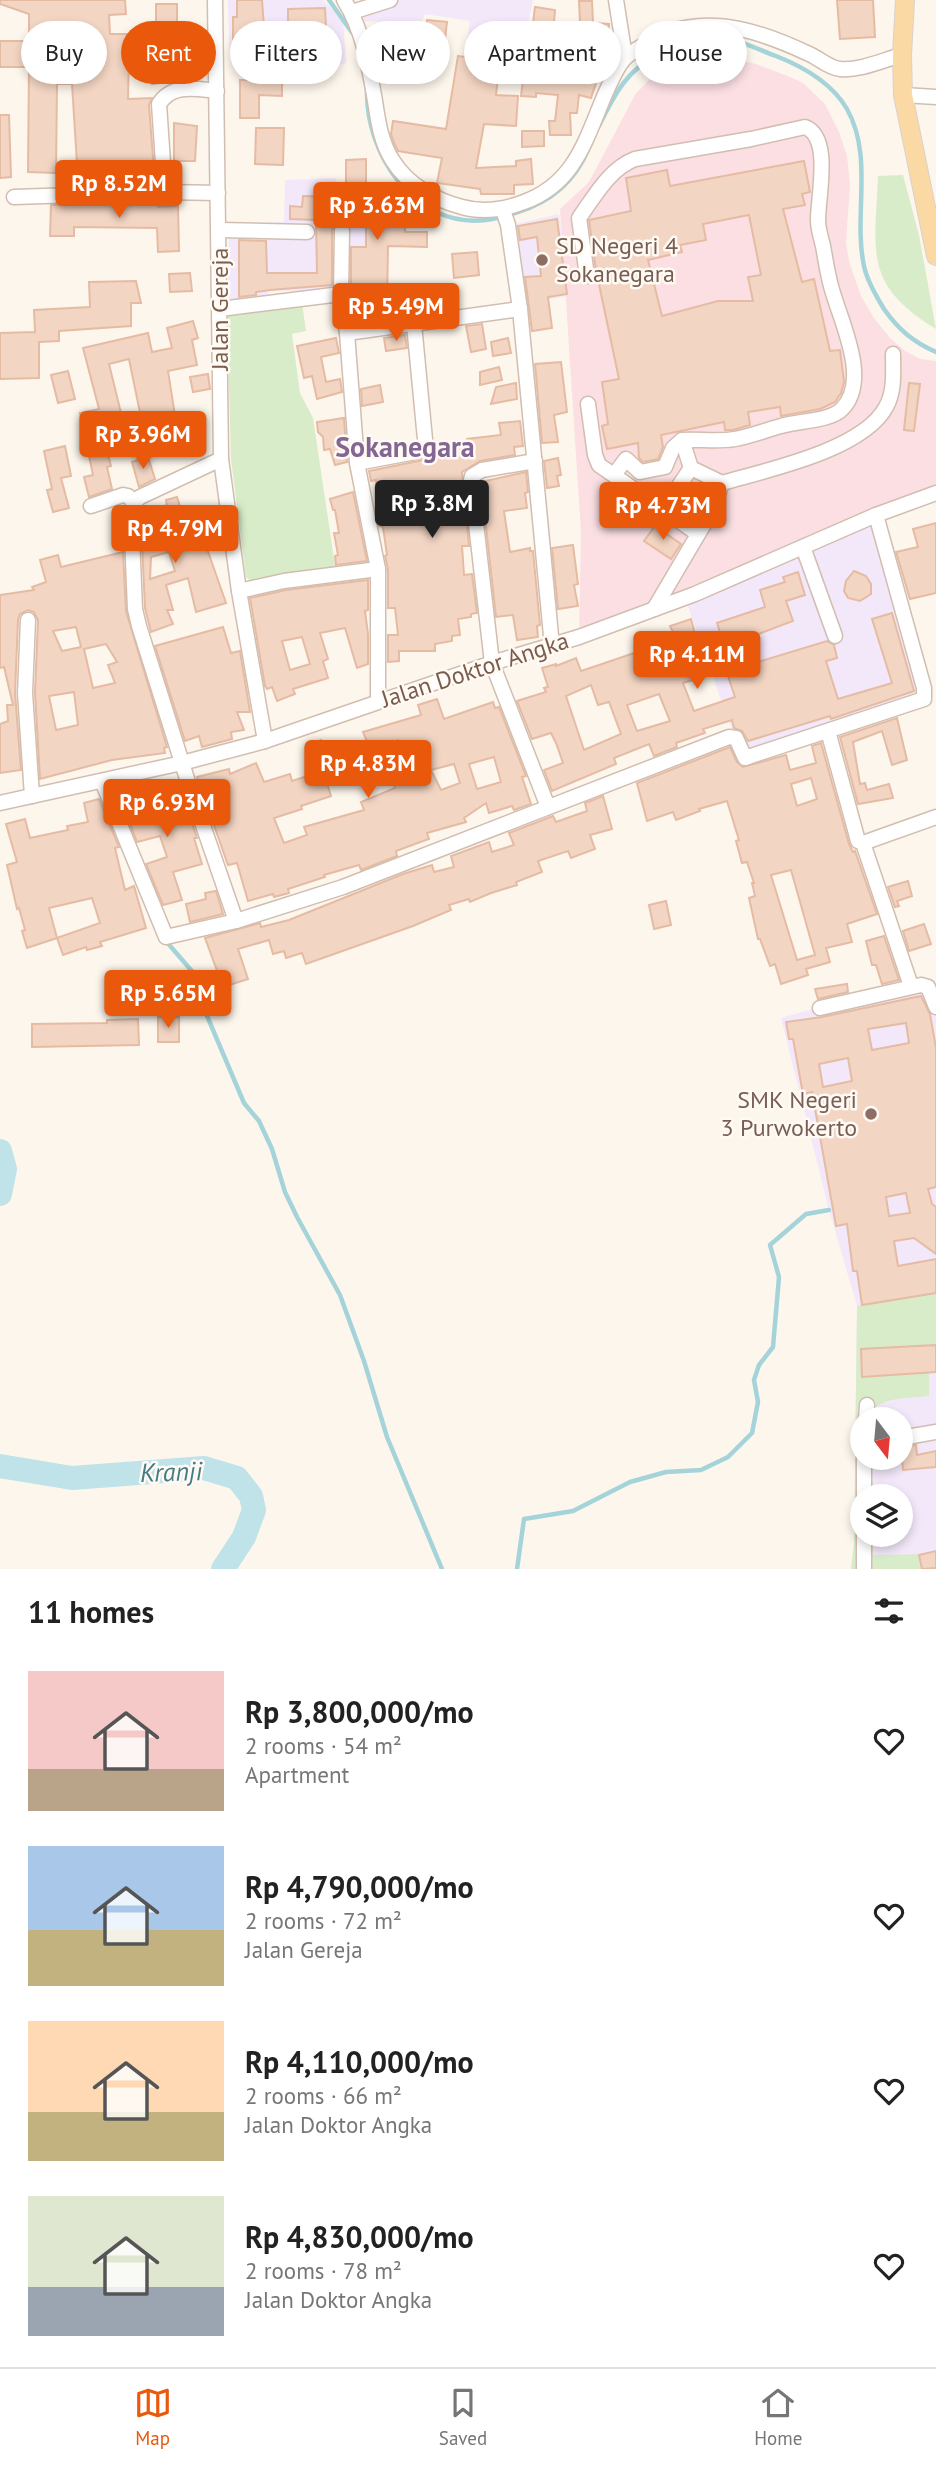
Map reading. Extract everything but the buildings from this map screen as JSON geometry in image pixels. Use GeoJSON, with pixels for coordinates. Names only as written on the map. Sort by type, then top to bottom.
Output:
{"type":"FeatureCollection","features":[{"type":"Feature","properties":{"kind":"main road"},"geometry":{"type":"LineString","coordinates":[[905,0],[902,55],[904,95],[936,256]]}},
{"type":"Feature","properties":{"kind":"street","name":"Jalan Gereja"},"geometry":{"type":"LineString","coordinates":[[215,0],[221,459],[239,591],[265,741]]}},
{"type":"Feature","properties":{"kind":"street"},"geometry":{"type":"LineString","coordinates":[[390,0],[348,6],[360,30],[378,122],[393,162],[407,179],[439,200],[505,216],[552,188],[569,171],[579,156],[625,57],[667,33],[690,27],[720,25],[779,40],[841,69],[857,68],[902,55]]}},
{"type":"Feature","properties":{"kind":"street"},"geometry":{"type":"LineString","coordinates":[[615,0],[625,57]]}},
{"type":"Feature","properties":{"kind":"street"},"geometry":{"type":"LineString","coordinates":[[165,192],[159,104],[173,91],[217,91]]}},
{"type":"Feature","properties":{"kind":"street"},"geometry":{"type":"LineString","coordinates":[[904,95],[936,97]]}},
{"type":"Feature","properties":{"kind":"street"},"geometry":{"type":"LineString","coordinates":[[587,276],[579,218],[622,164],[635,159],[805,127],[817,135],[822,166],[818,224],[831,289],[852,355],[855,383],[843,409],[835,414],[782,425],[755,435],[733,439],[682,440],[673,448],[665,467],[640,472],[626,459],[614,475]]}},
{"type":"Feature","properties":{"kind":"street"},"geometry":{"type":"LineString","coordinates":[[14,197],[218,193]]}},
{"type":"Feature","properties":{"kind":"street"},"geometry":{"type":"LineString","coordinates":[[505,216],[520,309],[552,646]]}},
{"type":"Feature","properties":{"kind":"street"},"geometry":{"type":"LineString","coordinates":[[220,230],[307,232]]}},
{"type":"Feature","properties":{"kind":"street"},"geometry":{"type":"LineString","coordinates":[[342,230],[341,294],[347,333],[357,463],[378,569],[378,701]]}},
{"type":"Feature","properties":{"kind":"street"},"geometry":{"type":"LineString","coordinates":[[220,309],[341,294]]}},
{"type":"Feature","properties":{"kind":"street"},"geometry":{"type":"LineString","coordinates":[[347,333],[520,309]]}},
{"type":"Feature","properties":{"kind":"street"},"geometry":{"type":"LineString","coordinates":[[357,463],[426,450],[414,324]]}},
{"type":"Feature","properties":{"kind":"street"},"geometry":{"type":"LineString","coordinates":[[682,440],[691,468],[722,483],[832,450],[868,430],[886,409],[892,391],[893,354]]}},
{"type":"Feature","properties":{"kind":"street"},"geometry":{"type":"LineString","coordinates":[[588,404],[597,461],[698,534]]}},
{"type":"Feature","properties":{"kind":"street"},"geometry":{"type":"LineString","coordinates":[[221,459],[134,502],[131,513],[135,609],[182,763],[236,921]]}},
{"type":"Feature","properties":{"kind":"street"},"geometry":{"type":"LineString","coordinates":[[535,461],[482,470],[472,476],[471,480],[492,663],[548,807]]}},
{"type":"Feature","properties":{"kind":"street"},"geometry":{"type":"LineString","coordinates":[[664,508],[691,468]]}},
{"type":"Feature","properties":{"kind":"street"},"geometry":{"type":"LineString","coordinates":[[654,609],[713,509],[722,483]]}},
{"type":"Feature","properties":{"kind":"street","name":"Jalan Doktor Angka"},"geometry":{"type":"LineString","coordinates":[[0,803],[182,763],[265,741],[492,663],[552,646],[654,609],[876,515],[936,493]]}},
{"type":"Feature","properties":{"kind":"street"},"geometry":{"type":"LineString","coordinates":[[91,506],[123,495],[134,502]]}},
{"type":"Feature","properties":{"kind":"street"},"geometry":{"type":"LineString","coordinates":[[102,781],[166,937],[236,921],[343,887],[733,736],[745,758],[828,731],[925,696],[876,515]]}},
{"type":"Feature","properties":{"kind":"street"},"geometry":{"type":"LineString","coordinates":[[803,547],[835,636]]}},
{"type":"Feature","properties":{"kind":"street"},"geometry":{"type":"LineString","coordinates":[[239,591],[284,581],[378,569]]}},
{"type":"Feature","properties":{"kind":"street"},"geometry":{"type":"LineString","coordinates":[[28,620],[26,693],[32,796]]}},
{"type":"Feature","properties":{"kind":"street"},"geometry":{"type":"LineString","coordinates":[[828,731],[858,841],[863,843],[911,986]]}},
{"type":"Feature","properties":{"kind":"street"},"geometry":{"type":"LineString","coordinates":[[863,843],[936,817]]}},
{"type":"Feature","properties":{"kind":"street"},"geometry":{"type":"LineString","coordinates":[[820,1008],[920,985],[928,987],[936,1007]]}},
{"type":"Feature","properties":{"kind":"street"},"geometry":{"type":"LineString","coordinates":[[914,1436],[936,1432]]}},
{"type":"Feature","properties":{"kind":"street"},"geometry":{"type":"LineString","coordinates":[[864,1547],[864,1569]]}},
{"type":"Feature","properties":{"kind":"shaded area"},"geometry":{"type":"Polygon","coordinates":[[[228,0],[322,0],[343,18],[346,63],[342,64],[342,21],[230,21],[229,47],[228,0]]]}},
{"type":"Feature","properties":{"kind":"shaded area"},"geometry":{"type":"Polygon","coordinates":[[[380,0],[533,0],[529,21],[470,21],[425,14],[422,21],[362,21],[363,11],[380,0]]]}},
{"type":"Feature","properties":{"kind":"shaded area"},"geometry":{"type":"Polygon","coordinates":[[[747,62],[803,83],[825,104],[847,156],[850,185],[846,243],[861,296],[890,338],[905,351],[920,359],[936,361],[936,493],[579,637],[581,532],[560,209],[589,182],[636,93],[645,84],[747,84],[747,62]]]}},
{"type":"Feature","properties":{"kind":"shaded area"},"geometry":{"type":"Polygon","coordinates":[[[336,178],[337,183],[384,183],[388,210],[416,209],[415,227],[389,226],[387,286],[337,288],[337,293],[270,290],[263,301],[228,303],[229,224],[284,222],[285,180],[336,178]]]}},
{"type":"Feature","properties":{"kind":"shaded area","name":"SD Negeri 4 Sokanegara"},"geometry":{"type":"Polygon","coordinates":[[[559,214],[569,296],[524,303],[515,224],[559,214]]]}},
{"type":"Feature","properties":{"kind":"shaded area"},"geometry":{"type":"Polygon","coordinates":[[[876,515],[921,695],[743,755],[685,598],[876,515]]]}},
{"type":"Feature","properties":{"kind":"shaded area","name":"SMK Negeri 3 Purwokerto"},"geometry":{"type":"Polygon","coordinates":[[[921,985],[936,1007],[936,1569],[851,1569],[854,1547],[913,1547],[913,1484],[855,1484],[855,1470],[914,1470],[914,1407],[856,1407],[857,1306],[829,1210],[781,1018],[921,985]]]}},
{"type":"Feature","properties":{"kind":"green space"},"geometry":{"type":"Polygon","coordinates":[[[903,175],[919,235],[936,329],[912,313],[896,297],[885,281],[879,265],[876,246],[878,176],[903,175]]]}},
{"type":"Feature","properties":{"kind":"green space"},"geometry":{"type":"Polygon","coordinates":[[[302,303],[306,331],[292,334],[300,393],[313,418],[336,572],[252,582],[246,577],[231,459],[227,313],[302,303]]]}},
{"type":"Feature","properties":{"kind":"green space"},"geometry":{"type":"Polygon","coordinates":[[[936,1291],[936,1350],[929,1351],[929,1396],[885,1402],[876,1407],[856,1407],[857,1306],[936,1291]]]}},
{"type":"Feature","properties":{"kind":"green space"},"geometry":{"type":"Polygon","coordinates":[[[855,1470],[863,1470],[863,1484],[855,1484],[855,1470]]]}},
{"type":"Feature","properties":{"kind":"green space"},"geometry":{"type":"Polygon","coordinates":[[[854,1547],[873,1547],[873,1555],[929,1554],[927,1569],[851,1569],[854,1547]]]}},
{"type":"Feature","properties":{"kind":"waterway"},"geometry":{"type":"LineString","coordinates":[[329,0],[353,34]]}},
{"type":"Feature","properties":{"kind":"waterway"},"geometry":{"type":"LineString","coordinates":[[599,126],[611,102],[634,71],[656,56],[695,42],[728,39],[742,43],[786,60],[816,77],[834,91],[847,109],[855,127],[861,166],[861,247],[870,283],[895,323],[920,344],[936,352]]}},
{"type":"Feature","properties":{"kind":"waterway"},"geometry":{"type":"LineString","coordinates":[[367,89],[375,138],[385,161],[399,182],[416,199],[437,212],[460,220],[494,219],[541,202],[569,181],[588,150]]}},
{"type":"Feature","properties":{"kind":"waterway"},"geometry":{"type":"LineString","coordinates":[[165,940],[197,977],[202,1004],[244,1103],[259,1121],[272,1149],[285,1192],[340,1295],[387,1437],[442,1569]]}},
{"type":"Feature","properties":{"kind":"waterway","name":"Kranji"},"geometry":{"type":"LineString","coordinates":[[0,1151],[5,1169],[0,1194]]}},
{"type":"Feature","properties":{"kind":"waterway"},"geometry":{"type":"LineString","coordinates":[[517,1569],[524,1519],[573,1511],[630,1482],[666,1472],[701,1470],[728,1457],[752,1433],[758,1402],[754,1380],[759,1365],[773,1347],[779,1277],[770,1245],[806,1214],[829,1210]]}},
{"type":"Feature","properties":{"kind":"waterway","name":"Kranji"},"geometry":{"type":"LineString","coordinates":[[0,1466],[72,1478],[204,1468],[237,1478],[251,1496],[254,1510],[244,1537],[223,1569]]}},
{"type":"Feature","properties":{"kind":"place","name":"SD Negeri 4 Sokanegara"},"geometry":{"type":"Point","coordinates":[542,260]}},
{"type":"Feature","properties":{"kind":"place","name":"SMK Negeri 3 Purwokerto"},"geometry":{"type":"Point","coordinates":[871,1114]}},
{"type":"Feature","properties":{"kind":"district","name":"Sokanegara"},"geometry":{"type":"Point","coordinates":[405,447]}}]}
